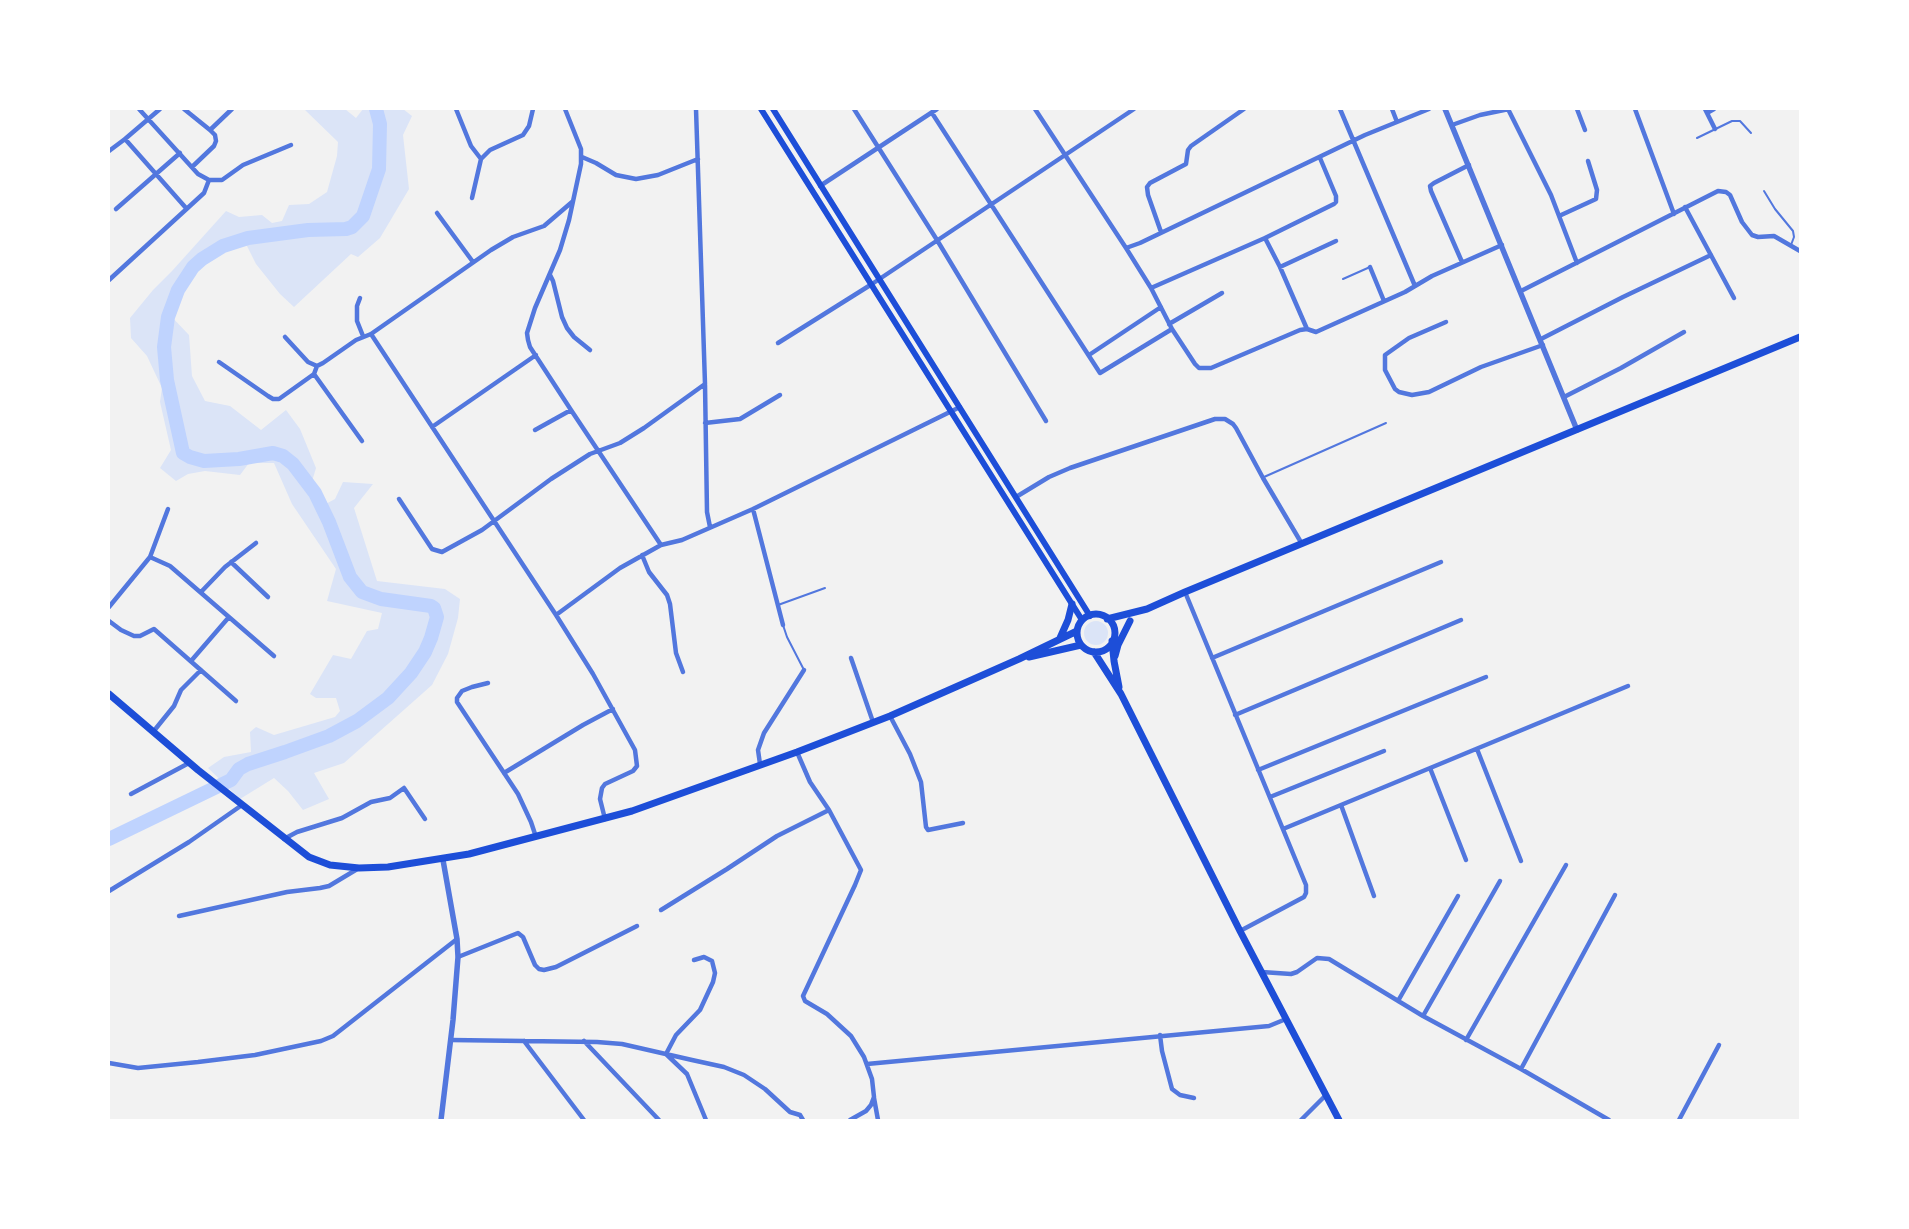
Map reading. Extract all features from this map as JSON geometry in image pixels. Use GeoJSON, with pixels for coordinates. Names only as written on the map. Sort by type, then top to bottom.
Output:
{"type":"FeatureCollection","features":[{"type":"Feature","properties":{"kind":"main road"},"geometry":{"type":"LineString","coordinates":[[762,109],[1082,620]]}},
{"type":"Feature","properties":{"kind":"main road"},"geometry":{"type":"LineString","coordinates":[[773,109],[1090,616]]}},
{"type":"Feature","properties":{"kind":"main road"},"geometry":{"type":"LineString","coordinates":[[1107,619],[1147,609],[1800,337]]}},
{"type":"Feature","properties":{"kind":"main road"},"geometry":{"type":"LineString","coordinates":[[1060,638],[1068,620],[1072,604]]}},
{"type":"Feature","properties":{"kind":"main road"},"geometry":{"type":"LineString","coordinates":[[1094,652],[1105,650],[1113,638],[1130,621],[1147,609]]}},
{"type":"Feature","properties":{"kind":"main road"},"geometry":{"type":"LineString","coordinates":[[1121,694],[1114,661],[1113,626],[1107,619],[1098,615],[1090,616],[1082,620],[1077,631],[1077,637],[1081,645],[1094,652],[1121,694],[1240,931],[1339,1120]]}},
{"type":"Feature","properties":{"kind":"main road"},"geometry":{"type":"LineString","coordinates":[[1114,661],[1118,645],[1130,621]]}},
{"type":"Feature","properties":{"kind":"main road"},"geometry":{"type":"LineString","coordinates":[[109,694],[239,804],[309,857],[330,865],[388,868],[443,860],[632,811],[797,752],[890,716],[1077,631]]}},
{"type":"Feature","properties":{"kind":"main road"},"geometry":{"type":"LineString","coordinates":[[1019,659],[1081,645]]}},
{"type":"Feature","properties":{"kind":"street"},"geometry":{"type":"LineString","coordinates":[[139,109],[198,174],[209,180],[222,180],[243,165],[292,145]]}},
{"type":"Feature","properties":{"kind":"street"},"geometry":{"type":"LineString","coordinates":[[109,151],[160,109]]}},
{"type":"Feature","properties":{"kind":"street"},"geometry":{"type":"LineString","coordinates":[[184,109],[210,130],[215,135],[216,141],[214,146],[192,167]]}},
{"type":"Feature","properties":{"kind":"street"},"geometry":{"type":"LineString","coordinates":[[210,130],[232,109]]}},
{"type":"Feature","properties":{"kind":"street"},"geometry":{"type":"LineString","coordinates":[[456,109],[471,146],[481,159]]}},
{"type":"Feature","properties":{"kind":"street"},"geometry":{"type":"LineString","coordinates":[[472,198],[481,159],[490,150],[524,135],[529,126],[533,109]]}},
{"type":"Feature","properties":{"kind":"street"},"geometry":{"type":"LineString","coordinates":[[565,109],[582,157],[573,202],[560,250],[527,333],[530,347],[661,545]]}},
{"type":"Feature","properties":{"kind":"street"},"geometry":{"type":"LineString","coordinates":[[696,109],[706,384],[707,512],[710,527]]}},
{"type":"Feature","properties":{"kind":"street"},"geometry":{"type":"LineString","coordinates":[[854,109],[1046,421]]}},
{"type":"Feature","properties":{"kind":"street"},"geometry":{"type":"LineString","coordinates":[[820,186],[937,109]]}},
{"type":"Feature","properties":{"kind":"street"},"geometry":{"type":"LineString","coordinates":[[1035,109],[1126,248],[1151,288],[1171,327],[1195,364],[1205,369],[1300,330],[1307,329],[1316,332],[1384,301],[1432,276],[1502,245]]}},
{"type":"Feature","properties":{"kind":"street"},"geometry":{"type":"LineString","coordinates":[[778,343],[872,284],[1134,109]]}},
{"type":"Feature","properties":{"kind":"street"},"geometry":{"type":"LineString","coordinates":[[1161,232],[1148,195],[1147,188],[1150,182],[1186,164],[1188,150],[1191,146],[1244,109]]}},
{"type":"Feature","properties":{"kind":"street"},"geometry":{"type":"LineString","coordinates":[[1340,109],[1415,286]]}},
{"type":"Feature","properties":{"kind":"street"},"geometry":{"type":"LineString","coordinates":[[1392,109],[1397,122]]}},
{"type":"Feature","properties":{"kind":"street"},"geometry":{"type":"LineString","coordinates":[[1126,248],[1354,141],[1429,109]]}},
{"type":"Feature","properties":{"kind":"street"},"geometry":{"type":"LineString","coordinates":[[1445,109],[1577,430]]}},
{"type":"Feature","properties":{"kind":"street"},"geometry":{"type":"LineString","coordinates":[[1452,125],[1480,115],[1509,109],[1542,176],[1577,263]]}},
{"type":"Feature","properties":{"kind":"street"},"geometry":{"type":"LineString","coordinates":[[1577,109],[1585,130]]}},
{"type":"Feature","properties":{"kind":"street"},"geometry":{"type":"LineString","coordinates":[[1635,109],[1674,214]]}},
{"type":"Feature","properties":{"kind":"street"},"geometry":{"type":"LineString","coordinates":[[1714,109],[1706,111],[1716,129]]}},
{"type":"Feature","properties":{"kind":"street"},"geometry":{"type":"LineString","coordinates":[[932,113],[1100,373],[1222,293]]}},
{"type":"Feature","properties":{"kind":"street"},"geometry":{"type":"LineString","coordinates":[[125,139],[186,208]]}},
{"type":"Feature","properties":{"kind":"street"},"geometry":{"type":"LineString","coordinates":[[116,209],[180,154]]}},
{"type":"Feature","properties":{"kind":"street"},"geometry":{"type":"LineString","coordinates":[[582,157],[616,175],[636,179],[658,175],[698,159]]}},
{"type":"Feature","properties":{"kind":"street"},"geometry":{"type":"LineString","coordinates":[[1151,288],[1265,238],[1336,202],[1336,196],[1320,158]]}},
{"type":"Feature","properties":{"kind":"street"},"geometry":{"type":"LineString","coordinates":[[1559,216],[1596,199],[1597,190],[1588,161]]}},
{"type":"Feature","properties":{"kind":"street"},"geometry":{"type":"LineString","coordinates":[[1462,262],[1430,186],[1469,165]]}},
{"type":"Feature","properties":{"kind":"street"},"geometry":{"type":"LineString","coordinates":[[109,280],[204,193],[209,180]]}},
{"type":"Feature","properties":{"kind":"street"},"geometry":{"type":"LineString","coordinates":[[1521,291],[1685,207],[1722,191],[1726,192],[1732,199],[1745,228],[1752,235],[1758,237],[1771,235],[1800,251]]}},
{"type":"Feature","properties":{"kind":"street"},"geometry":{"type":"LineString","coordinates":[[285,337],[308,362],[317,366],[323,364],[364,336],[371,334],[473,262],[513,237],[544,226],[573,202]]}},
{"type":"Feature","properties":{"kind":"street"},"geometry":{"type":"LineString","coordinates":[[1685,207],[1734,298]]}},
{"type":"Feature","properties":{"kind":"street"},"geometry":{"type":"LineString","coordinates":[[436,213],[473,262]]}},
{"type":"Feature","properties":{"kind":"street"},"geometry":{"type":"LineString","coordinates":[[1265,238],[1307,329]]}},
{"type":"Feature","properties":{"kind":"street"},"geometry":{"type":"LineString","coordinates":[[1280,267],[1336,241]]}},
{"type":"Feature","properties":{"kind":"street"},"geometry":{"type":"LineString","coordinates":[[1446,322],[1409,338],[1384,355],[1385,370],[1398,392],[1412,395],[1429,392],[1481,367],[1542,342],[1623,297],[1711,255]]}},
{"type":"Feature","properties":{"kind":"street"},"geometry":{"type":"LineString","coordinates":[[1370,267],[1384,301]]}},
{"type":"Feature","properties":{"kind":"street"},"geometry":{"type":"LineString","coordinates":[[550,275],[566,328],[590,350]]}},
{"type":"Feature","properties":{"kind":"street"},"geometry":{"type":"LineString","coordinates":[[360,298],[357,306],[356,322],[364,336]]}},
{"type":"Feature","properties":{"kind":"street"},"geometry":{"type":"LineString","coordinates":[[1089,356],[1160,307]]}},
{"type":"Feature","properties":{"kind":"street"},"geometry":{"type":"LineString","coordinates":[[1564,396],[1621,368],[1684,332]]}},
{"type":"Feature","properties":{"kind":"street"},"geometry":{"type":"LineString","coordinates":[[371,334],[556,615],[613,709],[635,750],[638,763],[633,771],[605,784],[602,788],[600,799],[605,819]]}},
{"type":"Feature","properties":{"kind":"street"},"geometry":{"type":"LineString","coordinates":[[432,427],[536,356]]}},
{"type":"Feature","properties":{"kind":"street"},"geometry":{"type":"LineString","coordinates":[[219,362],[276,400],[314,374],[317,366]]}},
{"type":"Feature","properties":{"kind":"street"},"geometry":{"type":"LineString","coordinates":[[314,374],[362,441]]}},
{"type":"Feature","properties":{"kind":"street"},"geometry":{"type":"LineString","coordinates":[[399,499],[432,549],[436,552],[442,552],[493,522],[551,479],[590,454],[628,438],[706,384]]}},
{"type":"Feature","properties":{"kind":"street"},"geometry":{"type":"LineString","coordinates":[[706,423],[740,419],[780,395]]}},
{"type":"Feature","properties":{"kind":"street"},"geometry":{"type":"LineString","coordinates":[[556,615],[620,568],[661,545],[682,540],[753,509],[960,407]]}},
{"type":"Feature","properties":{"kind":"street"},"geometry":{"type":"LineString","coordinates":[[535,430],[571,410]]}},
{"type":"Feature","properties":{"kind":"street"},"geometry":{"type":"LineString","coordinates":[[1016,497],[1049,477],[1070,468],[1220,418],[1233,424],[1262,478],[1302,544]]}},
{"type":"Feature","properties":{"kind":"street"},"geometry":{"type":"LineString","coordinates":[[109,607],[150,557],[168,509]]}},
{"type":"Feature","properties":{"kind":"street"},"geometry":{"type":"LineString","coordinates":[[753,509],[783,625]]}},
{"type":"Feature","properties":{"kind":"street"},"geometry":{"type":"LineString","coordinates":[[200,592],[231,562],[256,543]]}},
{"type":"Feature","properties":{"kind":"street"},"geometry":{"type":"LineString","coordinates":[[642,555],[649,572],[667,595],[670,604],[676,653],[683,672]]}},
{"type":"Feature","properties":{"kind":"street"},"geometry":{"type":"LineString","coordinates":[[150,557],[170,566],[274,656]]}},
{"type":"Feature","properties":{"kind":"street"},"geometry":{"type":"LineString","coordinates":[[231,562],[268,597]]}},
{"type":"Feature","properties":{"kind":"street"},"geometry":{"type":"LineString","coordinates":[[1212,658],[1441,562]]}},
{"type":"Feature","properties":{"kind":"street"},"geometry":{"type":"LineString","coordinates":[[1185,592],[1306,885],[1306,893],[1300,899],[1240,931]]}},
{"type":"Feature","properties":{"kind":"street"},"geometry":{"type":"LineString","coordinates":[[190,661],[229,617]]}},
{"type":"Feature","properties":{"kind":"street"},"geometry":{"type":"LineString","coordinates":[[1235,715],[1461,620]]}},
{"type":"Feature","properties":{"kind":"street"},"geometry":{"type":"LineString","coordinates":[[109,621],[121,630],[134,636],[140,636],[154,629],[236,701]]}},
{"type":"Feature","properties":{"kind":"street"},"geometry":{"type":"LineString","coordinates":[[851,658],[873,722]]}},
{"type":"Feature","properties":{"kind":"street"},"geometry":{"type":"LineString","coordinates":[[153,732],[174,706],[181,690],[200,670]]}},
{"type":"Feature","properties":{"kind":"street"},"geometry":{"type":"LineString","coordinates":[[760,764],[758,750],[764,733],[804,670]]}},
{"type":"Feature","properties":{"kind":"street"},"geometry":{"type":"LineString","coordinates":[[1258,770],[1486,677]]}},
{"type":"Feature","properties":{"kind":"street"},"geometry":{"type":"LineString","coordinates":[[488,683],[462,691],[457,698],[457,702],[525,808],[536,837]]}},
{"type":"Feature","properties":{"kind":"street"},"geometry":{"type":"LineString","coordinates":[[1283,829],[1628,686]]}},
{"type":"Feature","properties":{"kind":"street"},"geometry":{"type":"LineString","coordinates":[[504,773],[613,709]]}},
{"type":"Feature","properties":{"kind":"street"},"geometry":{"type":"LineString","coordinates":[[890,716],[919,775],[928,830],[963,823]]}},
{"type":"Feature","properties":{"kind":"street"},"geometry":{"type":"LineString","coordinates":[[1477,749],[1521,861]]}},
{"type":"Feature","properties":{"kind":"street"},"geometry":{"type":"LineString","coordinates":[[1270,797],[1384,751]]}},
{"type":"Feature","properties":{"kind":"street"},"geometry":{"type":"LineString","coordinates":[[797,752],[810,782],[829,810],[861,870],[808,983],[803,1000],[827,1014],[852,1036],[867,1064],[872,1079],[878,1120]]}},
{"type":"Feature","properties":{"kind":"street"},"geometry":{"type":"LineString","coordinates":[[130,794],[189,763]]}},
{"type":"Feature","properties":{"kind":"street"},"geometry":{"type":"LineString","coordinates":[[1430,768],[1466,860]]}},
{"type":"Feature","properties":{"kind":"street"},"geometry":{"type":"LineString","coordinates":[[284,839],[297,832],[342,818],[371,802],[390,798],[404,788],[425,819]]}},
{"type":"Feature","properties":{"kind":"street"},"geometry":{"type":"LineString","coordinates":[[109,891],[189,842],[239,804]]}},
{"type":"Feature","properties":{"kind":"street"},"geometry":{"type":"LineString","coordinates":[[1341,805],[1374,896]]}},
{"type":"Feature","properties":{"kind":"street"},"geometry":{"type":"LineString","coordinates":[[660,910],[734,865],[777,836],[829,810]]}},
{"type":"Feature","properties":{"kind":"street"},"geometry":{"type":"LineString","coordinates":[[441,1120],[451,1040],[458,957],[457,938],[443,860]]}},
{"type":"Feature","properties":{"kind":"street"},"geometry":{"type":"LineString","coordinates":[[1466,1040],[1566,866]]}},
{"type":"Feature","properties":{"kind":"street"},"geometry":{"type":"LineString","coordinates":[[179,916],[287,892],[329,886],[359,868]]}},
{"type":"Feature","properties":{"kind":"street"},"geometry":{"type":"LineString","coordinates":[[1423,1016],[1500,880]]}},
{"type":"Feature","properties":{"kind":"street"},"geometry":{"type":"LineString","coordinates":[[1521,1069],[1615,895]]}},
{"type":"Feature","properties":{"kind":"street"},"geometry":{"type":"LineString","coordinates":[[1398,1001],[1458,896]]}},
{"type":"Feature","properties":{"kind":"street"},"geometry":{"type":"LineString","coordinates":[[458,957],[518,933],[523,938],[535,965],[539,969],[544,970],[556,967],[637,926]]}},
{"type":"Feature","properties":{"kind":"street"},"geometry":{"type":"LineString","coordinates":[[109,1063],[138,1068],[213,1061],[255,1055],[321,1041],[333,1036],[457,938]]}},
{"type":"Feature","properties":{"kind":"street"},"geometry":{"type":"LineString","coordinates":[[666,1054],[676,1035],[700,1010],[713,982],[715,973],[712,962],[704,957],[694,960]]}},
{"type":"Feature","properties":{"kind":"street"},"geometry":{"type":"LineString","coordinates":[[1262,972],[1291,974],[1317,958],[1329,959],[1423,1016],[1521,1069],[1609,1120]]}},
{"type":"Feature","properties":{"kind":"street"},"geometry":{"type":"LineString","coordinates":[[867,1064],[1269,1026],[1281,1023],[1286,1019]]}},
{"type":"Feature","properties":{"kind":"street"},"geometry":{"type":"LineString","coordinates":[[1160,1035],[1172,1089],[1180,1094],[1194,1098]]}},
{"type":"Feature","properties":{"kind":"street"},"geometry":{"type":"LineString","coordinates":[[451,1040],[584,1041],[622,1044],[724,1067],[744,1075],[765,1089],[790,1112],[800,1114],[803,1120]]}},
{"type":"Feature","properties":{"kind":"street"},"geometry":{"type":"LineString","coordinates":[[524,1041],[584,1120]]}},
{"type":"Feature","properties":{"kind":"street"},"geometry":{"type":"LineString","coordinates":[[584,1041],[659,1120]]}},
{"type":"Feature","properties":{"kind":"street"},"geometry":{"type":"LineString","coordinates":[[1679,1120],[1719,1045]]}},
{"type":"Feature","properties":{"kind":"street"},"geometry":{"type":"LineString","coordinates":[[666,1054],[687,1074],[706,1120]]}},
{"type":"Feature","properties":{"kind":"street"},"geometry":{"type":"LineString","coordinates":[[1301,1120],[1326,1095]]}},
{"type":"Feature","properties":{"kind":"street"},"geometry":{"type":"LineString","coordinates":[[850,1120],[866,1111],[872,1105],[874,1097]]}},
{"type":"Feature","properties":{"kind":"lane"},"geometry":{"type":"LineString","coordinates":[[1697,138],[1727,122],[1735,120],[1744,124],[1751,133]]}},
{"type":"Feature","properties":{"kind":"lane"},"geometry":{"type":"LineString","coordinates":[[1764,191],[1775,209],[1793,231],[1794,236],[1791,245]]}},
{"type":"Feature","properties":{"kind":"lane"},"geometry":{"type":"LineString","coordinates":[[1343,279],[1370,267]]}},
{"type":"Feature","properties":{"kind":"lane"},"geometry":{"type":"LineString","coordinates":[[1262,478],[1386,424]]}},
{"type":"Feature","properties":{"kind":"lane"},"geometry":{"type":"LineString","coordinates":[[778,605],[825,588]]}},
{"type":"Feature","properties":{"kind":"lane"},"geometry":{"type":"LineString","coordinates":[[783,625],[786,637],[804,670]]}},
{"type":"Feature","properties":{"kind":"shaded area"},"geometry":{"type":"Polygon","coordinates":[[[304,109],[345,109],[356,118],[363,109],[403,109],[412,116],[403,135],[409,189],[380,238],[358,257],[351,254],[294,307],[280,294],[256,264],[243,238],[223,244],[201,258],[192,267],[178,289],[168,313],[189,335],[192,376],[205,401],[230,406],[261,430],[286,410],[300,429],[316,468],[310,488],[320,507],[335,499],[343,482],[373,484],[354,508],[377,581],[445,589],[460,599],[458,618],[448,654],[432,685],[344,763],[314,773],[329,799],[303,810],[288,791],[274,778],[240,799],[208,768],[224,757],[251,752],[250,732],[256,727],[274,735],[335,717],[340,711],[336,698],[316,698],[310,694],[333,655],[351,659],[367,631],[378,629],[382,613],[327,601],[336,569],[292,504],[274,463],[249,463],[240,475],[205,471],[188,474],[176,481],[160,468],[171,450],[160,402],[162,388],[147,356],[131,338],[130,318],[153,290],[226,211],[239,217],[262,215],[272,223],[282,221],[289,205],[309,204],[327,192],[337,156],[338,142],[304,109]]]}},
{"type":"Feature","properties":{"kind":"shaded area"},"geometry":{"type":"Polygon","coordinates":[[[1096,621],[1104,625],[1108,633],[1104,641],[1096,645],[1088,641],[1084,633],[1088,625],[1096,621]]]}},
{"type":"Feature","properties":{"kind":"waterway"},"geometry":{"type":"LineString","coordinates":[[109,839],[231,780],[239,769],[248,764],[329,736],[357,721],[388,698],[411,673],[425,652],[431,638],[437,617],[434,608],[381,599],[362,592],[350,577],[329,522],[315,493],[293,464],[283,456],[273,453],[239,459],[204,461],[183,453],[167,380],[164,347],[168,317],[178,290],[193,267],[202,259],[223,246],[248,238],[308,230],[346,229],[352,227],[363,216],[379,169],[380,124],[376,109]]}}]}
